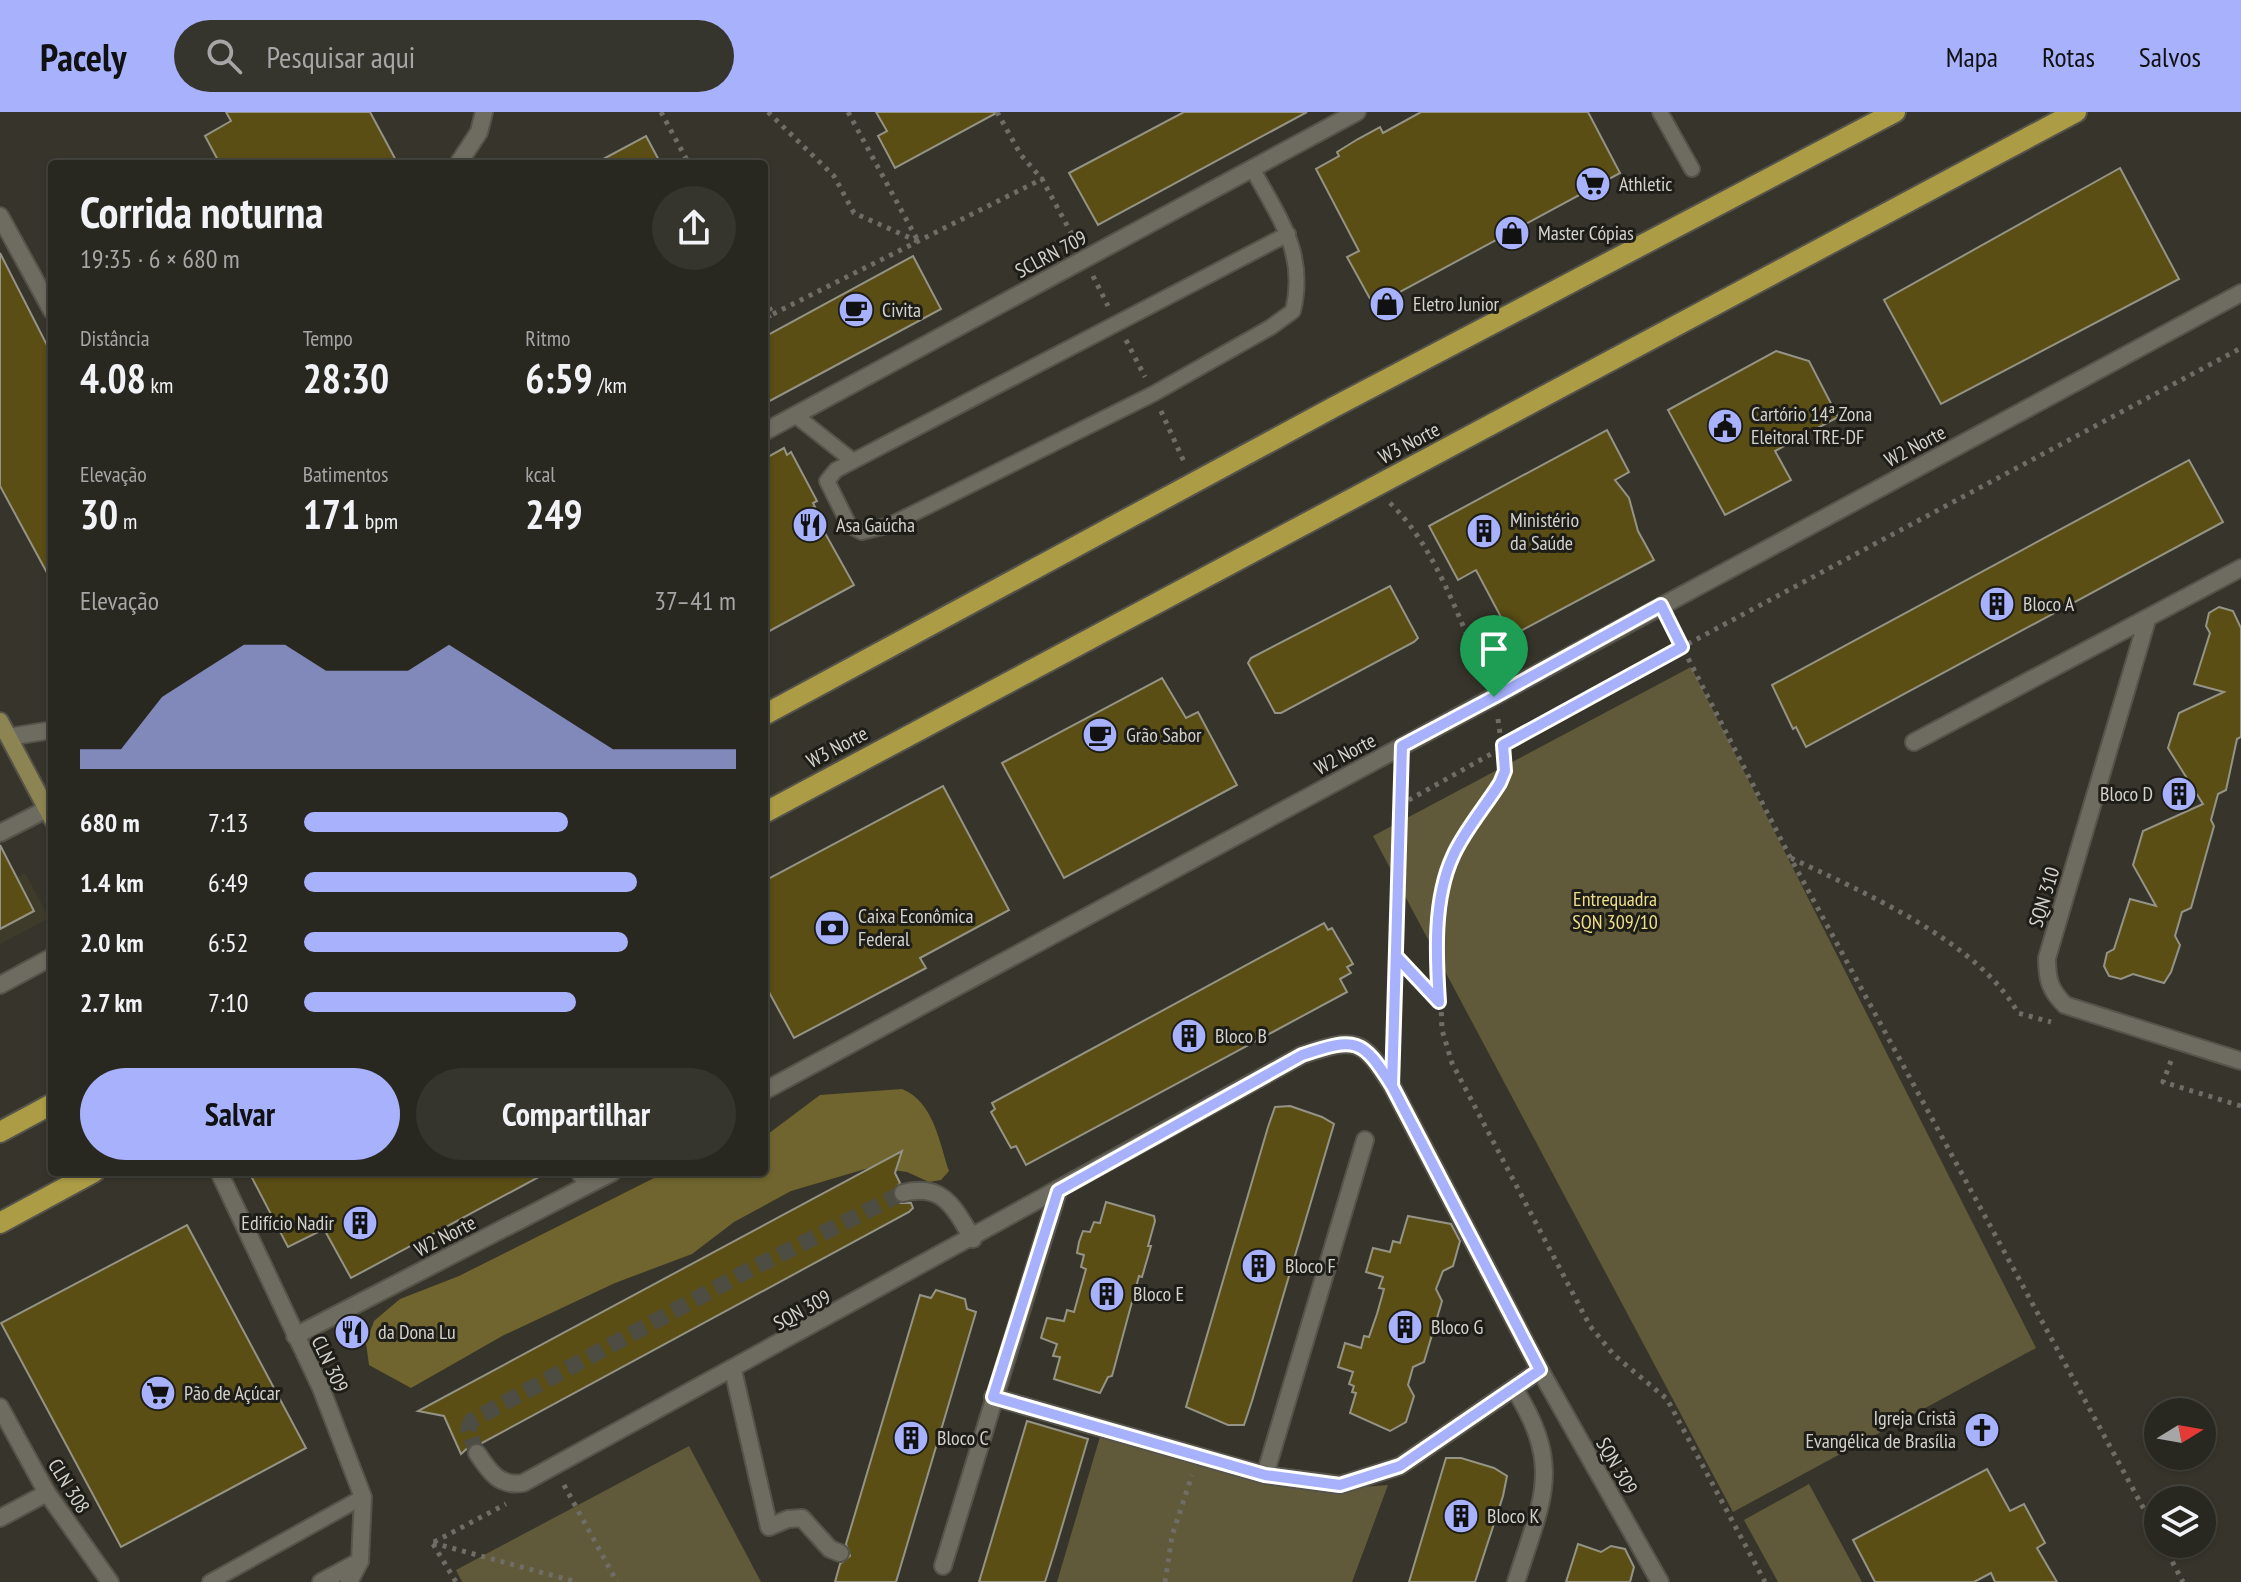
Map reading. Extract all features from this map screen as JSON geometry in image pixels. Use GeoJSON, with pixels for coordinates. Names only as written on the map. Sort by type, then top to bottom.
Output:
{"type":"FeatureCollection","features":[{"type":"Feature","properties":{"kind":"main road"},"geometry":{"type":"LineString","coordinates":[[768,713],[1194,483],[1895,112]]}},
{"type":"Feature","properties":{"kind":"main road","name":"W3 Norte"},"geometry":{"type":"LineString","coordinates":[[768,811],[2076,112]]}},
{"type":"Feature","properties":{"kind":"main road"},"geometry":{"type":"LineString","coordinates":[[0,721],[48,810]]}},
{"type":"Feature","properties":{"kind":"main road"},"geometry":{"type":"LineString","coordinates":[[0,1132],[48,1106]]}},
{"type":"Feature","properties":{"kind":"main road"},"geometry":{"type":"LineString","coordinates":[[0,1223],[87,1176]]}},
{"type":"Feature","properties":{"kind":"street"},"geometry":{"type":"LineString","coordinates":[[461,160],[479,132],[484,112]]}},
{"type":"Feature","properties":{"kind":"street","name":"SCLRN 709"},"geometry":{"type":"LineString","coordinates":[[768,430],[1357,112]]}},
{"type":"Feature","properties":{"kind":"street"},"geometry":{"type":"LineString","coordinates":[[0,216],[48,304]]}},
{"type":"Feature","properties":{"kind":"street","name":"W2 Norte"},"geometry":{"type":"LineString","coordinates":[[768,1089],[2241,293]]}},
{"type":"Feature","properties":{"kind":"street"},"geometry":{"type":"LineString","coordinates":[[1914,742],[2241,568]]}},
{"type":"Feature","properties":{"kind":"street","name":"SQN 310"},"geometry":{"type":"LineString","coordinates":[[2147,620],[2047,958],[2047,979],[2052,992],[2065,1005],[2241,1061]]}},
{"type":"Feature","properties":{"kind":"street"},"geometry":{"type":"LineString","coordinates":[[9,737],[48,731]]}},
{"type":"Feature","properties":{"kind":"street"},"geometry":{"type":"LineString","coordinates":[[0,833],[48,815]]}},
{"type":"Feature","properties":{"kind":"street"},"geometry":{"type":"LineString","coordinates":[[0,985],[48,959]]}},
{"type":"Feature","properties":{"kind":"street","name":"SQN 309"},"geometry":{"type":"LineString","coordinates":[[477,1453],[497,1479],[511,1484],[523,1483],[973,1239],[1302,1055],[1331,1046],[1354,1044],[1372,1053],[1392,1086],[1540,1370],[1660,1582]]}},
{"type":"Feature","properties":{"kind":"street"},"geometry":{"type":"LineString","coordinates":[[1265,1475],[1365,1140]]}},
{"type":"Feature","properties":{"kind":"street","name":"CLN 309"},"geometry":{"type":"LineString","coordinates":[[221,1176],[321,1388],[363,1497],[360,1561],[349,1582]]}},
{"type":"Feature","properties":{"kind":"street","name":"W2 Norte"},"geometry":{"type":"LineString","coordinates":[[295,1336],[582,1179]]}},
{"type":"Feature","properties":{"kind":"street"},"geometry":{"type":"LineString","coordinates":[[903,1193],[930,1190],[949,1201],[973,1239]]}},
{"type":"Feature","properties":{"kind":"street"},"geometry":{"type":"LineString","coordinates":[[943,1566],[1058,1191]]}},
{"type":"Feature","properties":{"kind":"street"},"geometry":{"type":"LineString","coordinates":[[733,1370],[769,1527],[788,1519],[802,1518],[830,1549],[840,1553]]}},
{"type":"Feature","properties":{"kind":"street"},"geometry":{"type":"LineString","coordinates":[[993,1397],[1265,1475],[1340,1485],[1361,1481],[1421,1454],[1540,1370]]}},
{"type":"Feature","properties":{"kind":"street"},"geometry":{"type":"LineString","coordinates":[[1514,1388],[1540,1436],[1546,1473],[1543,1497],[1516,1582]]}},
{"type":"Feature","properties":{"kind":"street","name":"CLN 308"},"geometry":{"type":"LineString","coordinates":[[0,1407],[47,1493],[110,1582]]}},
{"type":"Feature","properties":{"kind":"street"},"geometry":{"type":"LineString","coordinates":[[0,1518],[47,1493]]}},
{"type":"Feature","properties":{"kind":"street"},"geometry":{"type":"LineString","coordinates":[[321,1582],[360,1561]]}},
{"type":"Feature","properties":{"kind":"lane"},"geometry":{"type":"LineString","coordinates":[[1660,112],[1692,169]]}},
{"type":"Feature","properties":{"kind":"lane"},"geometry":{"type":"LineString","coordinates":[[1252,168],[1288,234],[1299,272],[1293,311],[1153,394],[873,531],[862,532],[849,525],[827,481],[831,473],[1116,321],[1288,234]]}},
{"type":"Feature","properties":{"kind":"lane"},"geometry":{"type":"LineString","coordinates":[[795,415],[853,461]]}},
{"type":"Feature","properties":{"kind":"lane"},"geometry":{"type":"LineString","coordinates":[[210,1582],[363,1497]]}},
{"type":"Feature","properties":{"kind":"path"},"geometry":{"type":"LineString","coordinates":[[661,112],[687,160]]}},
{"type":"Feature","properties":{"kind":"path"},"geometry":{"type":"LineString","coordinates":[[768,112],[834,176],[854,213],[918,241]]}},
{"type":"Feature","properties":{"kind":"path"},"geometry":{"type":"LineString","coordinates":[[848,112],[918,241]]}},
{"type":"Feature","properties":{"kind":"path"},"geometry":{"type":"LineString","coordinates":[[997,112],[1021,155],[1042,179],[1153,394],[1194,483]]}},
{"type":"Feature","properties":{"kind":"path"},"geometry":{"type":"LineString","coordinates":[[768,317],[1042,179]]}},
{"type":"Feature","properties":{"kind":"path"},"geometry":{"type":"LineString","coordinates":[[768,306],[773,314]]}},
{"type":"Feature","properties":{"kind":"path"},"geometry":{"type":"LineString","coordinates":[[1400,805],[1682,647],[2241,348]]}},
{"type":"Feature","properties":{"kind":"path"},"geometry":{"type":"LineString","coordinates":[[1375,488],[1406,518],[1424,546],[1494,697],[1503,745],[1505,771],[1453,855],[1444,887],[1438,925],[1439,1002],[1442,1030],[1452,1063],[1590,1326],[1614,1355],[1667,1399],[1765,1582]]}},
{"type":"Feature","properties":{"kind":"path"},"geometry":{"type":"LineString","coordinates":[[1661,605],[1790,857],[2144,1509]]}},
{"type":"Feature","properties":{"kind":"path"},"geometry":{"type":"LineString","coordinates":[[1392,1086],[1402,746]]}},
{"type":"Feature","properties":{"kind":"path"},"geometry":{"type":"LineString","coordinates":[[1790,857],[1891,905],[1986,971],[2006,991],[2018,1013],[2057,1024]]}},
{"type":"Feature","properties":{"kind":"path"},"geometry":{"type":"LineString","coordinates":[[1396,956],[1439,1002]]}},
{"type":"Feature","properties":{"kind":"path"},"geometry":{"type":"LineString","coordinates":[[2157,1053],[2172,1058],[2163,1082],[2241,1106]]}},
{"type":"Feature","properties":{"kind":"path"},"geometry":{"type":"LineString","coordinates":[[1165,1582],[1172,1536],[1198,1456]]}},
{"type":"Feature","properties":{"kind":"path"},"geometry":{"type":"LineString","coordinates":[[558,1464],[617,1582]]}},
{"type":"Feature","properties":{"kind":"path"},"geometry":{"type":"LineString","coordinates":[[433,1543],[517,1499]]}},
{"type":"Feature","properties":{"kind":"path"},"geometry":{"type":"LineString","coordinates":[[433,1543],[456,1582]]}},
{"type":"Feature","properties":{"kind":"path"},"geometry":{"type":"LineString","coordinates":[[433,1543],[577,1582]]}},
{"type":"Feature","properties":{"kind":"path"},"geometry":{"type":"LineString","coordinates":[[2170,1558],[2183,1582]]}},
{"type":"Feature","properties":{"kind":"shaded area"},"geometry":{"type":"Polygon","coordinates":[[[25,873],[48,919],[0,944],[0,887],[25,873]]]}},
{"type":"Feature","properties":{"kind":"shaded area"},"geometry":{"type":"Polygon","coordinates":[[[902,1089],[913,1095],[934,1124],[949,1171],[941,1180],[929,1182],[907,1172],[872,1167],[791,1191],[734,1222],[692,1254],[615,1283],[504,1335],[411,1388],[369,1365],[366,1343],[374,1321],[400,1299],[459,1276],[658,1176],[768,1176],[768,1134],[820,1095],[902,1089]]]}},
{"type":"Feature","properties":{"kind":"green space","name":"Entrequadra SQN 309/10"},"geometry":{"type":"Polygon","coordinates":[[[1691,667],[2036,1348],[1733,1512],[1373,836],[1691,667]]]}},
{"type":"Feature","properties":{"kind":"green space"},"geometry":{"type":"Polygon","coordinates":[[[1102,1430],[1326,1490],[1388,1485],[1352,1582],[1057,1582],[1102,1430]]]}},
{"type":"Feature","properties":{"kind":"green space"},"geometry":{"type":"Polygon","coordinates":[[[689,1446],[761,1582],[462,1582],[456,1570],[689,1446]]]}},
{"type":"Feature","properties":{"kind":"green space"},"geometry":{"type":"Polygon","coordinates":[[[1809,1484],[1862,1582],[1778,1582],[1744,1520],[1809,1484]]]}},
{"type":"Feature","properties":{"kind":"building"},"geometry":{"type":"Polygon","coordinates":[[[226,112],[370,112],[396,160],[218,160],[205,136],[231,121],[226,112]]]}},
{"type":"Feature","properties":{"kind":"building"},"geometry":{"type":"Polygon","coordinates":[[[876,112],[998,112],[895,168],[878,136],[887,131],[876,112]]]}},
{"type":"Feature","properties":{"kind":"building"},"geometry":{"type":"Polygon","coordinates":[[[1184,112],[1307,112],[1098,225],[1069,173],[1184,112]]]}},
{"type":"Feature","properties":{"kind":"building"},"geometry":{"type":"Polygon","coordinates":[[[1421,112],[1588,112],[1620,173],[1374,306],[1347,257],[1359,251],[1316,169],[1339,156],[1337,152],[1380,127],[1383,133],[1421,112]]]}},
{"type":"Feature","properties":{"kind":"building"},"geometry":{"type":"Polygon","coordinates":[[[646,136],[659,160],[601,160],[646,136]]]}},
{"type":"Feature","properties":{"kind":"building"},"geometry":{"type":"Polygon","coordinates":[[[2120,168],[2179,279],[1941,404],[1884,300],[2120,168]]]}},
{"type":"Feature","properties":{"kind":"building"},"geometry":{"type":"Polygon","coordinates":[[[0,253],[48,347],[48,575],[0,486],[0,253]]]}},
{"type":"Feature","properties":{"kind":"building"},"geometry":{"type":"Polygon","coordinates":[[[913,256],[941,309],[768,402],[768,335],[913,256]]]}},
{"type":"Feature","properties":{"kind":"building"},"geometry":{"type":"Polygon","coordinates":[[[1776,351],[1809,361],[1838,417],[1775,451],[1791,480],[1725,515],[1668,410],[1776,351]]]}},
{"type":"Feature","properties":{"kind":"building","name":"Ministério da Saúde"},"geometry":{"type":"Polygon","coordinates":[[[1607,430],[1629,472],[1615,480],[1629,498],[1638,531],[1654,560],[1511,636],[1476,570],[1458,580],[1429,526],[1607,430]]]}},
{"type":"Feature","properties":{"kind":"building"},"geometry":{"type":"Polygon","coordinates":[[[784,448],[787,455],[791,452],[817,501],[811,508],[854,585],[768,632],[768,457],[784,448]]]}},
{"type":"Feature","properties":{"kind":"building","name":"Bloco A"},"geometry":{"type":"Polygon","coordinates":[[[2189,460],[2223,522],[1806,747],[1796,727],[1793,729],[1772,685],[2189,460]]]}},
{"type":"Feature","properties":{"kind":"building"},"geometry":{"type":"Polygon","coordinates":[[[1390,586],[1418,638],[1281,713],[1275,713],[1248,663],[1251,658],[1390,586]]]}},
{"type":"Feature","properties":{"kind":"building","name":"Bloco D"},"geometry":{"type":"Polygon","coordinates":[[[2219,607],[2233,611],[2241,628],[2241,737],[2237,739],[2226,790],[2218,794],[2211,820],[2214,826],[2191,908],[2182,912],[2175,936],[2180,945],[2164,983],[2133,974],[2121,979],[2109,976],[2104,966],[2107,953],[2114,949],[2130,899],[2156,906],[2133,865],[2143,831],[2203,804],[2168,748],[2179,713],[2224,692],[2194,684],[2210,633],[2206,626],[2209,613],[2219,607]]]}},
{"type":"Feature","properties":{"kind":"building"},"geometry":{"type":"Polygon","coordinates":[[[1162,678],[1186,718],[1198,712],[1237,785],[1064,878],[1002,763],[1162,678]]]}},
{"type":"Feature","properties":{"kind":"building"},"geometry":{"type":"Polygon","coordinates":[[[943,786],[1009,910],[920,958],[926,968],[794,1038],[768,990],[768,879],[943,786]]]}},
{"type":"Feature","properties":{"kind":"building"},"geometry":{"type":"Polygon","coordinates":[[[0,845],[34,911],[0,929],[0,845]]]}},
{"type":"Feature","properties":{"kind":"building","name":"Bloco B"},"geometry":{"type":"Polygon","coordinates":[[[1324,923],[1328,930],[1332,928],[1353,964],[1347,967],[1351,973],[1340,979],[1347,992],[1026,1165],[1016,1146],[1011,1148],[991,1112],[995,1109],[992,1103],[1324,923]]]}},
{"type":"Feature","properties":{"kind":"building","name":"Bloco F"},"geometry":{"type":"Polygon","coordinates":[[[1290,1106],[1334,1124],[1244,1425],[1228,1425],[1186,1407],[1268,1127],[1275,1107],[1290,1106]]]}},
{"type":"Feature","properties":{"kind":"building"},"geometry":{"type":"Polygon","coordinates":[[[902,1151],[895,1173],[900,1183],[892,1194],[898,1203],[911,1203],[913,1208],[909,1212],[482,1443],[472,1444],[461,1454],[444,1416],[418,1411],[902,1151]]]}},
{"type":"Feature","properties":{"kind":"building","name":"Edifício Nadir"},"geometry":{"type":"Polygon","coordinates":[[[251,1176],[541,1176],[351,1278],[324,1229],[288,1247],[251,1176]]]}},
{"type":"Feature","properties":{"kind":"building","name":"Bloco E"},"geometry":{"type":"Polygon","coordinates":[[[1106,1202],[1154,1216],[1155,1221],[1148,1246],[1151,1246],[1142,1277],[1139,1276],[1112,1376],[1108,1377],[1100,1393],[1054,1379],[1060,1357],[1053,1356],[1057,1344],[1041,1338],[1047,1318],[1064,1321],[1067,1310],[1074,1312],[1086,1269],[1081,1267],[1084,1255],[1077,1253],[1079,1242],[1083,1231],[1090,1232],[1094,1222],[1100,1223],[1106,1202]]]}},
{"type":"Feature","properties":{"kind":"building","name":"Bloco G"},"geometry":{"type":"Polygon","coordinates":[[[1408,1216],[1451,1224],[1460,1241],[1453,1266],[1443,1271],[1436,1289],[1442,1301],[1424,1362],[1413,1367],[1408,1385],[1414,1396],[1406,1422],[1390,1431],[1350,1413],[1356,1393],[1352,1392],[1354,1386],[1349,1384],[1353,1372],[1338,1367],[1345,1343],[1361,1348],[1364,1336],[1369,1337],[1377,1314],[1384,1289],[1379,1288],[1383,1277],[1366,1272],[1373,1248],[1390,1252],[1393,1241],[1400,1243],[1408,1216]]]}},
{"type":"Feature","properties":{"kind":"building","name":"Pão de Açúcar"},"geometry":{"type":"Polygon","coordinates":[[[187,1225],[306,1448],[121,1547],[1,1323],[187,1225]]]}},
{"type":"Feature","properties":{"kind":"building","name":"Bloco C"},"geometry":{"type":"Polygon","coordinates":[[[936,1290],[965,1299],[967,1309],[976,1312],[896,1582],[835,1582],[840,1564],[850,1556],[846,1544],[920,1295],[931,1298],[936,1290]]]}},
{"type":"Feature","properties":{"kind":"building"},"geometry":{"type":"Polygon","coordinates":[[[1027,1421],[1088,1439],[1056,1547],[1045,1582],[979,1582],[1027,1421]]]}},
{"type":"Feature","properties":{"kind":"building","name":"Bloco K"},"geometry":{"type":"Polygon","coordinates":[[[1446,1458],[1461,1458],[1494,1468],[1507,1476],[1503,1496],[1475,1582],[1409,1582],[1446,1458]]]}},
{"type":"Feature","properties":{"kind":"building"},"geometry":{"type":"Polygon","coordinates":[[[1987,1469],[2010,1511],[2024,1504],[2045,1543],[2037,1548],[2057,1582],[1995,1582],[1991,1573],[1974,1582],[1875,1582],[1853,1540],[1987,1469]]]}},
{"type":"Feature","properties":{"kind":"building"},"geometry":{"type":"Polygon","coordinates":[[[1578,1544],[1601,1552],[1611,1546],[1625,1549],[1634,1567],[1630,1582],[1566,1582],[1578,1544]]]}},
{"type":"Feature","properties":{"kind":"tunnel"},"geometry":{"type":"LineString","coordinates":[[477,1453],[468,1430],[471,1421],[751,1269],[903,1193]]}},
{"type":"Feature","properties":{"kind":"place","name":"Athletic"},"geometry":{"type":"Point","coordinates":[1593,184]}},
{"type":"Feature","properties":{"kind":"place","name":"Master Cópias"},"geometry":{"type":"Point","coordinates":[1512,233]}},
{"type":"Feature","properties":{"kind":"place","name":"Eletro Junior"},"geometry":{"type":"Point","coordinates":[1387,304]}},
{"type":"Feature","properties":{"kind":"place","name":"Civita"},"geometry":{"type":"Point","coordinates":[856,310]}},
{"type":"Feature","properties":{"kind":"place","name":"Cartório 14ª Zona Eleitoral TRE-DF"},"geometry":{"type":"Point","coordinates":[1725,426]}},
{"type":"Feature","properties":{"kind":"place","name":"Asa Gaúcha"},"geometry":{"type":"Point","coordinates":[810,525]}},
{"type":"Feature","properties":{"kind":"place","name":"Ministério da Saúde"},"geometry":{"type":"Point","coordinates":[1484,531]}},
{"type":"Feature","properties":{"kind":"place","name":"Bloco A"},"geometry":{"type":"Point","coordinates":[1997,604]}},
{"type":"Feature","properties":{"kind":"place","name":"Grão Sabor"},"geometry":{"type":"Point","coordinates":[1100,735]}},
{"type":"Feature","properties":{"kind":"place","name":"Bloco D"},"geometry":{"type":"Point","coordinates":[2179,794]}},
{"type":"Feature","properties":{"kind":"place","name":"Caixa Econômica Federal"},"geometry":{"type":"Point","coordinates":[832,928]}},
{"type":"Feature","properties":{"kind":"place","name":"Bloco B"},"geometry":{"type":"Point","coordinates":[1189,1036]}},
{"type":"Feature","properties":{"kind":"place","name":"Edifício Nadir"},"geometry":{"type":"Point","coordinates":[360,1223]}},
{"type":"Feature","properties":{"kind":"place","name":"Bloco F"},"geometry":{"type":"Point","coordinates":[1259,1266]}},
{"type":"Feature","properties":{"kind":"place","name":"Bloco E"},"geometry":{"type":"Point","coordinates":[1107,1294]}},
{"type":"Feature","properties":{"kind":"place","name":"Bloco G"},"geometry":{"type":"Point","coordinates":[1405,1327]}},
{"type":"Feature","properties":{"kind":"place","name":"da Dona Lu"},"geometry":{"type":"Point","coordinates":[352,1332]}},
{"type":"Feature","properties":{"kind":"place","name":"Pão de Açúcar"},"geometry":{"type":"Point","coordinates":[158,1393]}},
{"type":"Feature","properties":{"kind":"place","name":"Igreja Cristã Evangélica de Brasília"},"geometry":{"type":"Point","coordinates":[1982,1430]}},
{"type":"Feature","properties":{"kind":"place","name":"Bloco C"},"geometry":{"type":"Point","coordinates":[911,1438]}},
{"type":"Feature","properties":{"kind":"place","name":"Bloco K"},"geometry":{"type":"Point","coordinates":[1461,1516]}},
{"type":"Feature","properties":{"kind":"route"},"geometry":{"type":"LineString","coordinates":[[1494,697],[1402,746],[1392,1086],[1372,1053],[1354,1044],[1331,1046],[1302,1055],[1058,1191],[993,1397],[1265,1475],[1340,1485],[1361,1481],[1421,1454],[1540,1370],[1392,1086],[1396,956],[1439,1002],[1438,925],[1444,887],[1453,855],[1505,771],[1503,745],[1682,647],[1661,605],[1494,697]]}}]}
